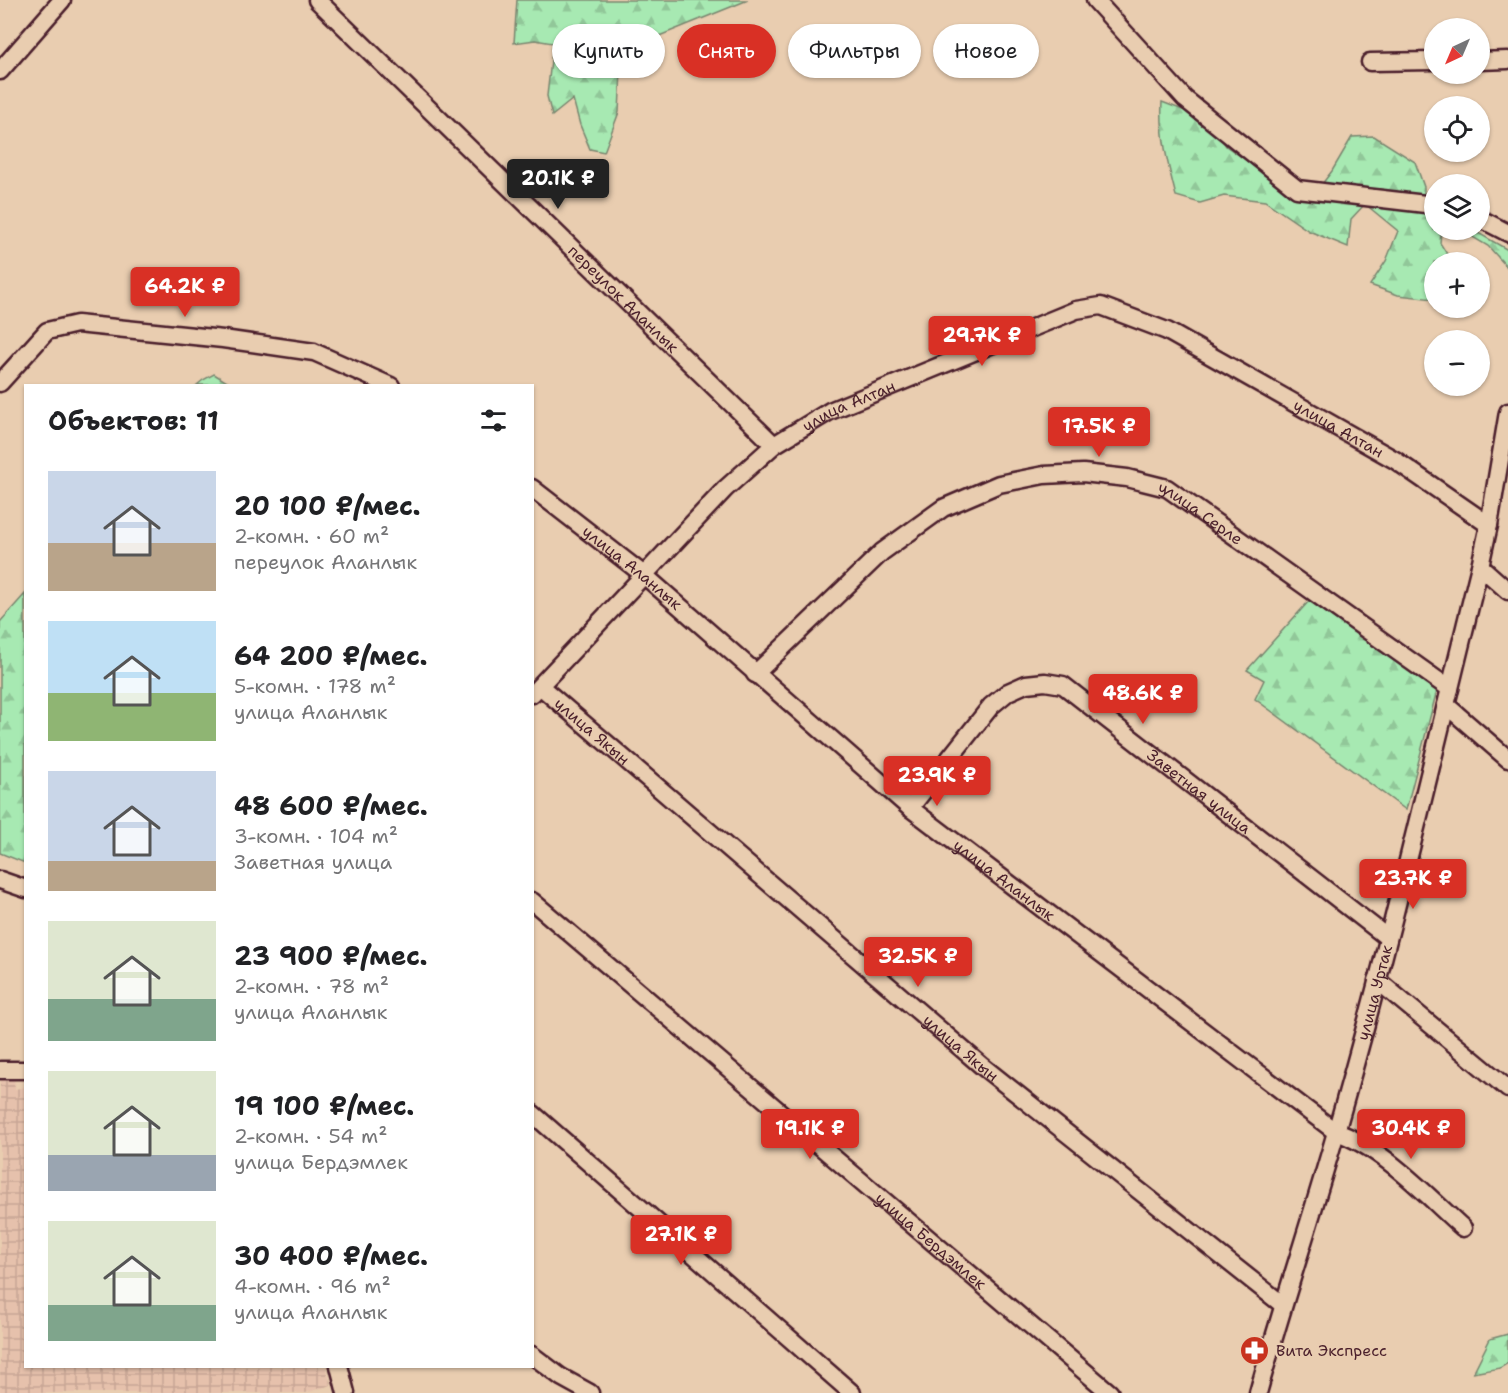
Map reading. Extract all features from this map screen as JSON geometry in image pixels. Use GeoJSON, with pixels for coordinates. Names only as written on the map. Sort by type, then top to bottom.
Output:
{"type":"FeatureCollection","features":[{"type":"Feature","properties":{"kind":"street"},"geometry":{"type":"LineString","coordinates":[[0,71],[62,0]]}},
{"type":"Feature","properties":{"kind":"street","name":"переулок Аланлык"},"geometry":{"type":"LineString","coordinates":[[318,0],[774,445]]}},
{"type":"Feature","properties":{"kind":"street"},"geometry":{"type":"LineString","coordinates":[[1095,0],[1185,99],[1297,189],[1424,204]]}},
{"type":"Feature","properties":{"kind":"street"},"geometry":{"type":"LineString","coordinates":[[1490,61],[1508,60]]}},
{"type":"Feature","properties":{"kind":"street"},"geometry":{"type":"LineString","coordinates":[[1370,62],[1424,61]]}},
{"type":"Feature","properties":{"kind":"street"},"geometry":{"type":"LineString","coordinates":[[1490,224],[1508,233]]}},
{"type":"Feature","properties":{"kind":"street","name":"улица Алтан"},"geometry":{"type":"LineString","coordinates":[[536,690],[724,489],[774,445],[830,411],[1076,310],[1101,306],[1167,331],[1395,460],[1489,525]]}},
{"type":"Feature","properties":{"kind":"street"},"geometry":{"type":"LineString","coordinates":[[0,382],[47,331],[77,324],[223,339],[314,352],[386,384]]}},
{"type":"Feature","properties":{"kind":"street","name":"улица Уртак"},"geometry":{"type":"LineString","coordinates":[[1258,1393],[1336,1132],[1388,938],[1480,566],[1508,412]]}},
{"type":"Feature","properties":{"kind":"street","name":"улица Серле"},"geometry":{"type":"LineString","coordinates":[[755,674],[882,552],[943,508],[999,484],[1044,475],[1083,473],[1127,478],[1167,488],[1448,697],[1508,759]]}},
{"type":"Feature","properties":{"kind":"street","name":"улица Аланлык"},"geometry":{"type":"LineString","coordinates":[[534,490],[644,575],[910,808],[1336,1132],[1355,1138],[1373,1149],[1463,1227]]}},
{"type":"Feature","properties":{"kind":"street"},"geometry":{"type":"LineString","coordinates":[[1480,566],[1508,591]]}},
{"type":"Feature","properties":{"kind":"street","name":"Заветная улица"},"geometry":{"type":"LineString","coordinates":[[910,808],[991,706],[1008,692],[1026,684],[1045,682],[1063,685],[1388,938]]}},
{"type":"Feature","properties":{"kind":"street","name":"улица Якын"},"geometry":{"type":"LineString","coordinates":[[536,690],[982,1066],[1283,1305]]}},
{"type":"Feature","properties":{"kind":"street"},"geometry":{"type":"LineString","coordinates":[[0,880],[24,888]]}},
{"type":"Feature","properties":{"kind":"street","name":"улица Бердэмлек"},"geometry":{"type":"LineString","coordinates":[[534,902],[1110,1393]]}},
{"type":"Feature","properties":{"kind":"street"},"geometry":{"type":"LineString","coordinates":[[1377,980],[1508,1089]]}},
{"type":"Feature","properties":{"kind":"street"},"geometry":{"type":"LineString","coordinates":[[0,1070],[24,1070]]}},
{"type":"Feature","properties":{"kind":"street"},"geometry":{"type":"LineString","coordinates":[[534,1115],[852,1393]]}},
{"type":"Feature","properties":{"kind":"street"},"geometry":{"type":"LineString","coordinates":[[534,1357],[561,1377],[590,1393]]}},
{"type":"Feature","properties":{"kind":"street"},"geometry":{"type":"LineString","coordinates":[[340,1368],[346,1393]]}},
{"type":"Feature","properties":{"kind":"shaded area"},"geometry":{"type":"Polygon","coordinates":[[[0,1075],[14,1075],[15,1089],[24,1087],[24,1368],[326,1368],[331,1385],[306,1393],[0,1393],[0,1075]]]}},
{"type":"Feature","properties":{"kind":"green space"},"geometry":{"type":"Polygon","coordinates":[[[517,0],[748,0],[689,24],[677,24],[677,29],[665,34],[665,24],[552,24],[552,43],[535,40],[514,43],[517,0]]]}},
{"type":"Feature","properties":{"kind":"green space"},"geometry":{"type":"Polygon","coordinates":[[[552,52],[552,78],[621,78],[619,112],[604,152],[590,149],[573,99],[552,116],[547,96],[552,52]]]}},
{"type":"Feature","properties":{"kind":"green space"},"geometry":{"type":"Polygon","coordinates":[[[1162,102],[1209,120],[1226,146],[1289,191],[1312,197],[1332,171],[1352,137],[1374,136],[1415,162],[1424,187],[1424,240],[1440,240],[1446,252],[1424,252],[1424,298],[1398,295],[1370,285],[1386,261],[1398,231],[1365,204],[1351,219],[1348,247],[1309,231],[1265,201],[1224,196],[1200,203],[1176,196],[1163,138],[1162,102]]]}},
{"type":"Feature","properties":{"kind":"green space"},"geometry":{"type":"Polygon","coordinates":[[[1478,240],[1490,240],[1508,250],[1508,268],[1488,246],[1478,240]]]}},
{"type":"Feature","properties":{"kind":"green space"},"geometry":{"type":"Polygon","coordinates":[[[214,374],[230,384],[198,384],[214,374]]]}},
{"type":"Feature","properties":{"kind":"green space"},"geometry":{"type":"Polygon","coordinates":[[[24,595],[24,863],[0,853],[0,622],[24,595]]]}},
{"type":"Feature","properties":{"kind":"green space"},"geometry":{"type":"Polygon","coordinates":[[[1309,601],[1437,690],[1406,810],[1255,699],[1264,680],[1247,670],[1309,601]]]}},
{"type":"Feature","properties":{"kind":"green space"},"geometry":{"type":"Polygon","coordinates":[[[1508,1334],[1508,1363],[1500,1368],[1473,1373],[1490,1339],[1508,1334]]]}},
{"type":"Feature","properties":{"kind":"place","name":"Вита Экспресс"},"geometry":{"type":"Point","coordinates":[1255,1350]}}]}
